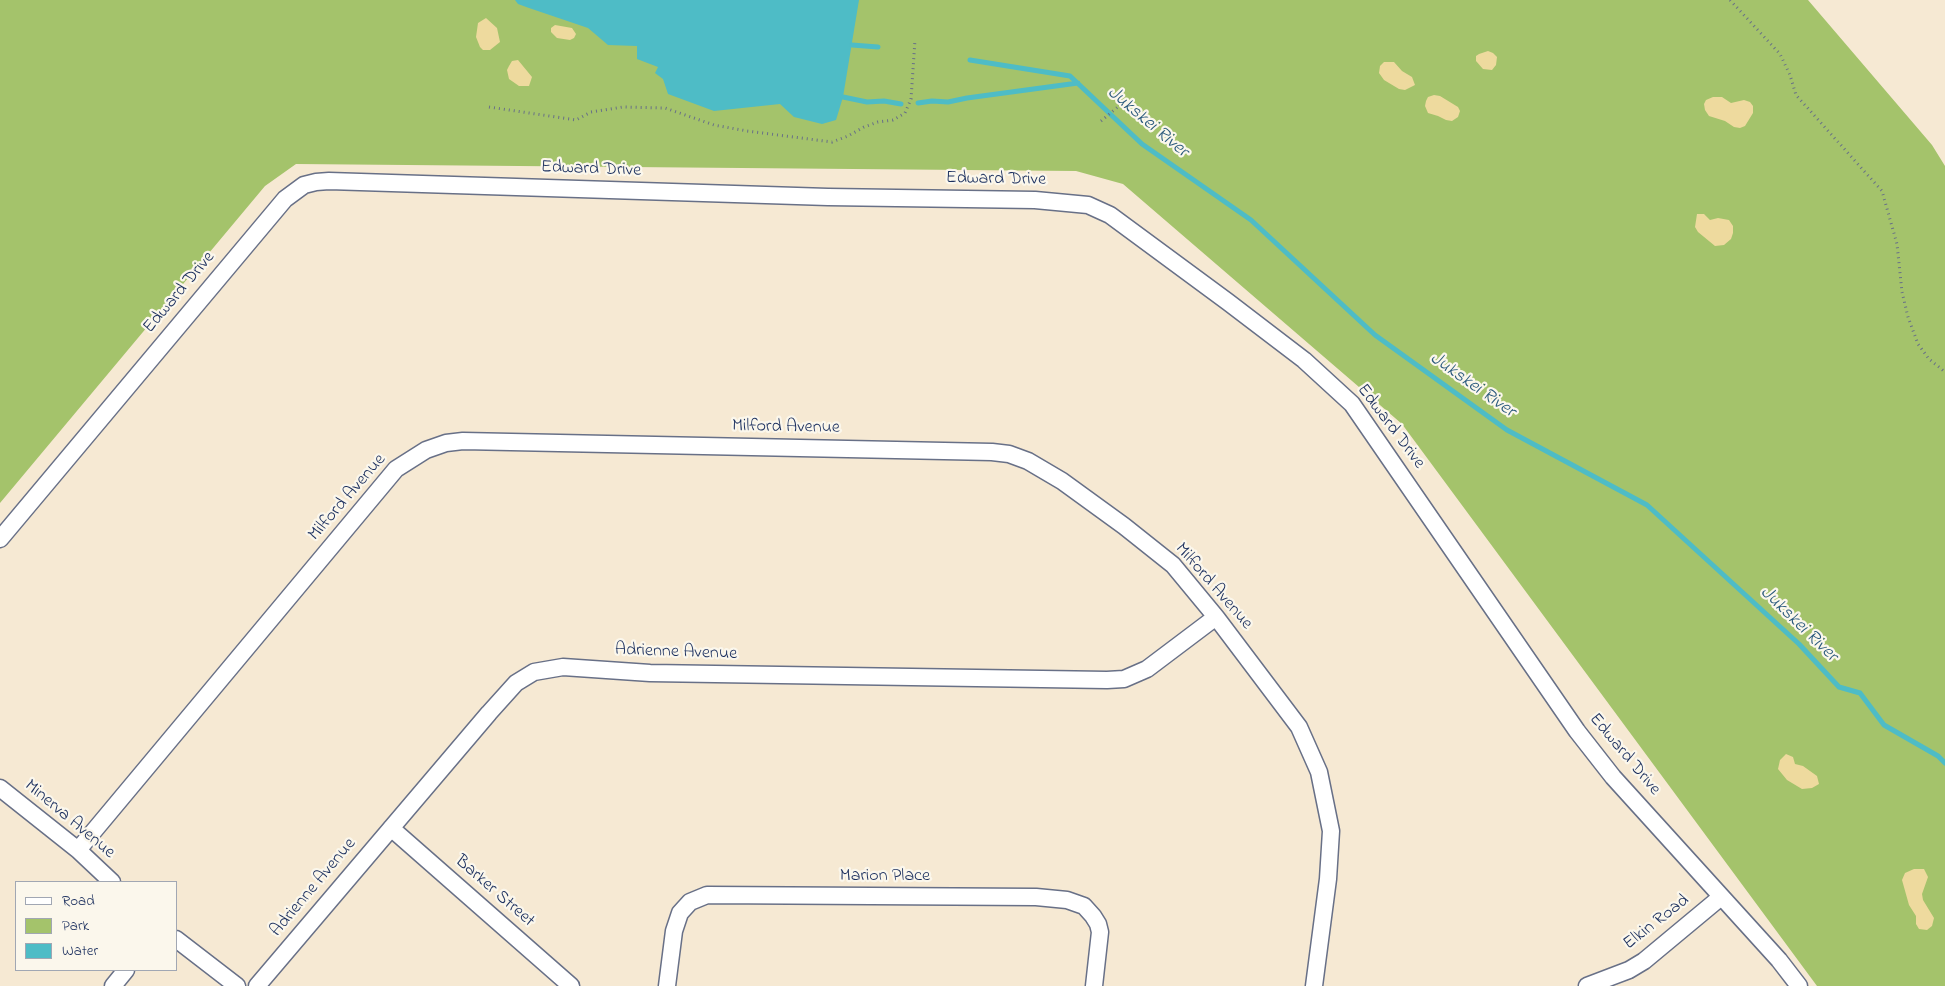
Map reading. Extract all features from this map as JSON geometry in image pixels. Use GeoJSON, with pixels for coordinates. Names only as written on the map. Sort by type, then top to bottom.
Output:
{"type":"FeatureCollection","features":[{"type":"Feature","properties":{"kind":"street","name":"Edward Drive"},"geometry":{"type":"LineString","coordinates":[[0,539],[285,200],[304,185],[316,182],[339,182],[818,197],[1036,200],[1088,205],[1110,215],[1228,302],[1304,360],[1352,404],[1577,731],[1613,777],[1779,960],[1799,986]]}},
{"type":"Feature","properties":{"kind":"street","name":"Milford Avenue"},"geometry":{"type":"LineString","coordinates":[[78,850],[396,470],[426,450],[446,443],[463,441],[1009,454],[1028,461],[1062,481],[1174,565],[1216,616],[1299,727],[1320,772],[1331,831],[1328,879],[1314,986]]}},
{"type":"Feature","properties":{"kind":"street","name":"Adrienne Avenue"},"geometry":{"type":"LineString","coordinates":[[257,986],[516,683],[534,672],[563,668],[660,673],[1124,679],[1147,669],[1216,616]]}},
{"type":"Feature","properties":{"kind":"street","name":"Minerva Avenue"},"geometry":{"type":"LineString","coordinates":[[0,788],[78,850],[111,881]]}},
{"type":"Feature","properties":{"kind":"street","name":"Barker Street"},"geometry":{"type":"LineString","coordinates":[[391,828],[571,986]]}},
{"type":"Feature","properties":{"kind":"street","name":"Marion Place"},"geometry":{"type":"LineString","coordinates":[[667,986],[674,931],[680,912],[690,902],[707,895],[1036,897],[1067,900],[1084,906],[1098,924],[1100,940],[1094,986]]}},
{"type":"Feature","properties":{"kind":"street","name":"Elkin Road"},"geometry":{"type":"LineString","coordinates":[[1587,986],[1629,970],[1644,961],[1721,897]]}},
{"type":"Feature","properties":{"kind":"street"},"geometry":{"type":"LineString","coordinates":[[178,941],[237,986]]}},
{"type":"Feature","properties":{"kind":"street"},"geometry":{"type":"LineString","coordinates":[[112,986],[125,971]]}},
{"type":"Feature","properties":{"kind":"path"},"geometry":{"type":"LineString","coordinates":[[1730,0],[1780,54],[1790,75],[1796,95],[1882,191],[1897,244],[1902,292],[1908,317],[1918,344],[1929,360],[1945,372]]}},
{"type":"Feature","properties":{"kind":"path"},"geometry":{"type":"LineString","coordinates":[[489,107],[576,120],[591,112],[624,107],[665,108],[714,125],[832,142],[864,127],[878,122],[893,120],[906,113],[911,99],[915,40]]}},
{"type":"Feature","properties":{"kind":"path"},"geometry":{"type":"LineString","coordinates":[[1101,120],[1125,101]]}},
{"type":"Feature","properties":{"kind":"green space"},"geometry":{"type":"Polygon","coordinates":[[[0,0],[1808,0],[1932,145],[1945,166],[1945,986],[1817,986],[1402,424],[1123,184],[1076,171],[296,164],[265,186],[0,503],[0,0]]]}},
{"type":"Feature","properties":{"kind":"sand"},"geometry":{"type":"Polygon","coordinates":[[[486,18],[497,28],[500,42],[490,50],[483,50],[476,37],[478,23],[486,18]]]}},
{"type":"Feature","properties":{"kind":"sand"},"geometry":{"type":"Polygon","coordinates":[[[555,25],[572,28],[576,34],[574,38],[570,40],[557,38],[551,32],[551,28],[555,25]]]}},
{"type":"Feature","properties":{"kind":"sand"},"geometry":{"type":"Polygon","coordinates":[[[1488,51],[1497,57],[1496,65],[1492,70],[1483,69],[1476,61],[1476,56],[1488,51]]]}},
{"type":"Feature","properties":{"kind":"sand"},"geometry":{"type":"Polygon","coordinates":[[[518,60],[532,77],[529,86],[519,86],[509,79],[507,70],[512,61],[518,60]]]}},
{"type":"Feature","properties":{"kind":"sand"},"geometry":{"type":"Polygon","coordinates":[[[1384,62],[1394,62],[1402,71],[1412,77],[1415,85],[1405,90],[1399,89],[1384,80],[1379,73],[1380,66],[1384,62]]]}},
{"type":"Feature","properties":{"kind":"sand"},"geometry":{"type":"Polygon","coordinates":[[[1440,96],[1458,107],[1460,111],[1458,117],[1452,121],[1428,113],[1425,106],[1426,101],[1428,97],[1440,96]]]}},
{"type":"Feature","properties":{"kind":"sand"},"geometry":{"type":"Polygon","coordinates":[[[1713,97],[1722,97],[1731,103],[1744,100],[1750,102],[1753,106],[1753,113],[1745,126],[1740,128],[1734,127],[1725,121],[1709,116],[1704,104],[1706,100],[1713,97]]]}},
{"type":"Feature","properties":{"kind":"sand"},"geometry":{"type":"Polygon","coordinates":[[[1697,214],[1704,214],[1710,220],[1718,218],[1729,220],[1733,226],[1731,239],[1724,245],[1715,246],[1698,232],[1695,227],[1697,214]]]}},
{"type":"Feature","properties":{"kind":"sand"},"geometry":{"type":"Polygon","coordinates":[[[1786,754],[1793,757],[1795,764],[1803,766],[1817,776],[1819,784],[1812,788],[1802,789],[1787,780],[1778,769],[1780,760],[1786,754]]]}},
{"type":"Feature","properties":{"kind":"sand"},"geometry":{"type":"Polygon","coordinates":[[[1914,869],[1924,869],[1928,877],[1922,894],[1923,900],[1934,918],[1932,926],[1927,930],[1919,929],[1916,924],[1916,916],[1909,905],[1902,880],[1905,873],[1914,869]]]}},
{"type":"Feature","properties":{"kind":"water"},"geometry":{"type":"Polygon","coordinates":[[[515,0],[859,0],[843,97],[836,120],[822,124],[794,117],[780,104],[714,111],[668,94],[663,79],[655,73],[658,67],[637,59],[637,46],[608,45],[588,28],[518,4],[515,0]]]}},
{"type":"Feature","properties":{"kind":"waterway"},"geometry":{"type":"LineString","coordinates":[[852,45],[878,47]]}},
{"type":"Feature","properties":{"kind":"waterway","name":"Jukskei River"},"geometry":{"type":"LineString","coordinates":[[970,60],[1070,76],[1142,144],[1251,220],[1375,335],[1507,430],[1647,505],[1799,644],[1839,687],[1860,693],[1884,725],[1938,756],[1945,763]]}},
{"type":"Feature","properties":{"kind":"waterway"},"geometry":{"type":"LineString","coordinates":[[918,103],[932,101],[948,102],[1078,83]]}},
{"type":"Feature","properties":{"kind":"waterway"},"geometry":{"type":"LineString","coordinates":[[843,97],[867,102],[884,101],[901,104]]}}]}
